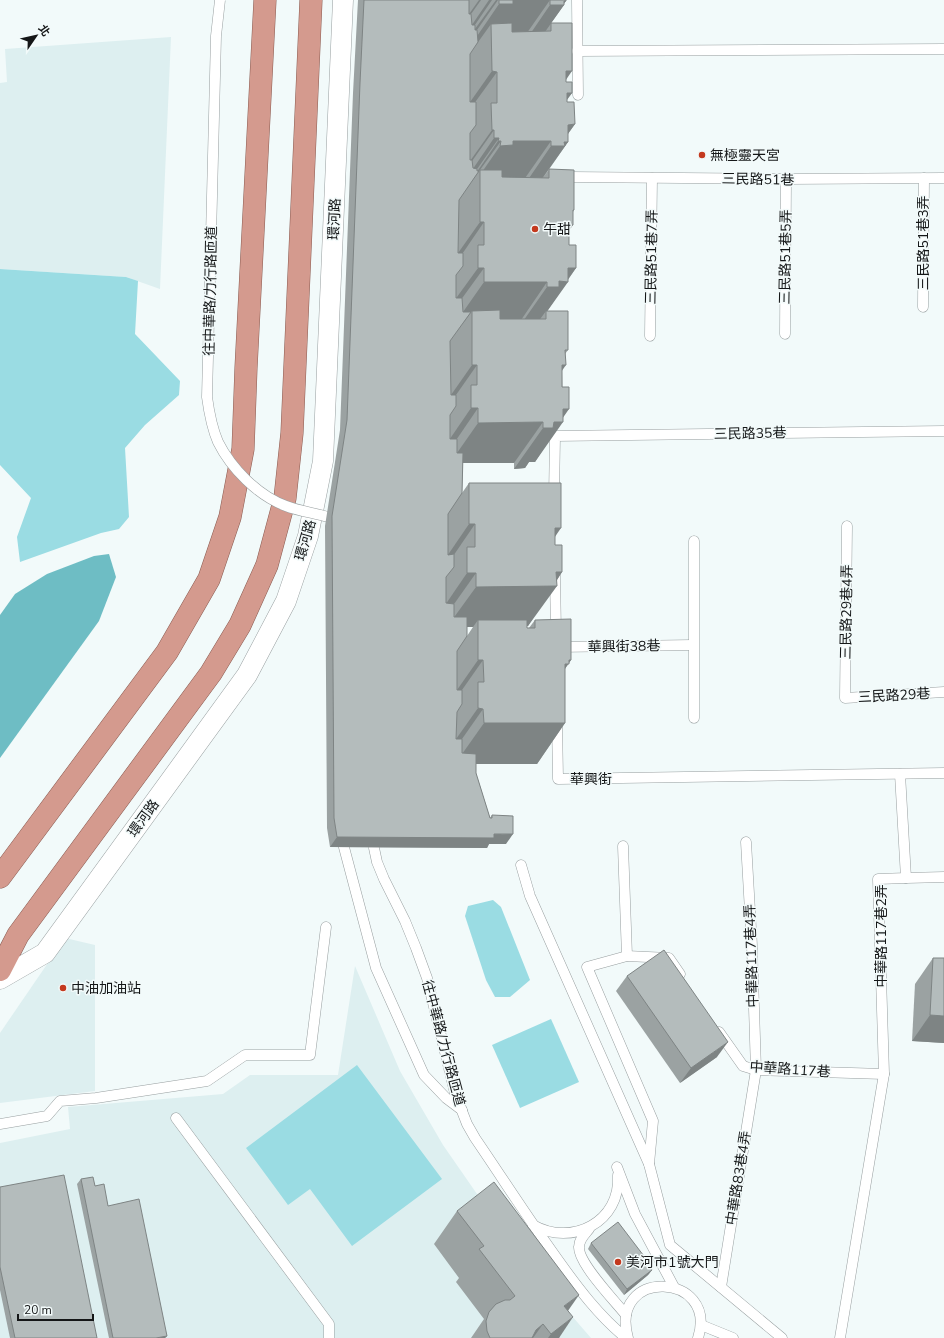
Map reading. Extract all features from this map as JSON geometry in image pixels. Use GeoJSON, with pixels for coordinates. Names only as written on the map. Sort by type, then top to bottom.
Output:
{"type":"FeatureCollection","features":[{"type":"Feature","properties":{"kind":"highway"},"geometry":{"type":"LineString","coordinates":[[0,877],[167,652],[209,579],[230,517],[243,449],[265,0]]}},
{"type":"Feature","properties":{"kind":"highway"},"geometry":{"type":"LineString","coordinates":[[0,970],[18,935],[211,673],[240,625],[267,565],[285,498],[292,433],[312,0]]}},
{"type":"Feature","properties":{"kind":"street","name":"環河路"},"geometry":{"type":"LineString","coordinates":[[0,978],[44,953],[247,675],[286,601],[308,536],[323,462],[344,0]]}},
{"type":"Feature","properties":{"kind":"lane","name":"往中華路/力行路匝道"},"geometry":{"type":"LineString","coordinates":[[220,0],[216,36],[207,397],[210,418],[218,441],[230,461],[245,480],[264,494],[285,506],[328,517]]}},
{"type":"Feature","properties":{"kind":"lane"},"geometry":{"type":"LineString","coordinates":[[577,0],[578,95]]}},
{"type":"Feature","properties":{"kind":"lane"},"geometry":{"type":"LineString","coordinates":[[577,51],[944,49]]}},
{"type":"Feature","properties":{"kind":"lane","name":"三民路51巷"},"geometry":{"type":"LineString","coordinates":[[572,177],[786,180],[944,178]]}},
{"type":"Feature","properties":{"kind":"lane","name":"三民路51巷7弄"},"geometry":{"type":"LineString","coordinates":[[650,336],[652,178]]}},
{"type":"Feature","properties":{"kind":"lane","name":"三民路51巷3弄"},"geometry":{"type":"LineString","coordinates":[[923,307],[924,178]]}},
{"type":"Feature","properties":{"kind":"lane","name":"三民路51巷5弄"},"geometry":{"type":"LineString","coordinates":[[785,334],[786,180]]}},
{"type":"Feature","properties":{"kind":"lane","name":"三民路35巷"},"geometry":{"type":"LineString","coordinates":[[554,509],[555,436],[944,431]]}},
{"type":"Feature","properties":{"kind":"lane","name":"三民路29巷4弄"},"geometry":{"type":"LineString","coordinates":[[845,698],[847,526]]}},
{"type":"Feature","properties":{"kind":"lane"},"geometry":{"type":"LineString","coordinates":[[694,541],[694,718]]}},
{"type":"Feature","properties":{"kind":"lane","name":"華興街38巷"},"geometry":{"type":"LineString","coordinates":[[555,562],[556,651],[693,645]]}},
{"type":"Feature","properties":{"kind":"lane","name":"三民路29巷"},"geometry":{"type":"LineString","coordinates":[[845,698],[944,692]]}},
{"type":"Feature","properties":{"kind":"lane","name":"華興街"},"geometry":{"type":"LineString","coordinates":[[557,709],[558,779],[944,773]]}},
{"type":"Feature","properties":{"kind":"lane","name":"中華路117巷2弄"},"geometry":{"type":"LineString","coordinates":[[884,1074],[878,879],[906,878],[900,774]]}},
{"type":"Feature","properties":{"kind":"lane"},"geometry":{"type":"LineString","coordinates":[[341,836],[376,968],[424,1075],[446,1098],[462,1110]]}},
{"type":"Feature","properties":{"kind":"lane","name":"中華路117巷4弄"},"geometry":{"type":"LineString","coordinates":[[746,842],[752,946],[756,1070]]}},
{"type":"Feature","properties":{"kind":"lane"},"geometry":{"type":"LineString","coordinates":[[624,846],[627,956]]}},
{"type":"Feature","properties":{"kind":"lane","name":"往中華路/力行路匝道"},"geometry":{"type":"LineString","coordinates":[[374,848],[377,862],[405,921],[427,978],[455,1093],[475,1138],[531,1223],[589,1302],[612,1327],[627,1338]]}},
{"type":"Feature","properties":{"kind":"lane"},"geometry":{"type":"LineString","coordinates":[[521,865],[530,896],[649,1164],[670,1245],[782,1338]]}},
{"type":"Feature","properties":{"kind":"lane"},"geometry":{"type":"LineString","coordinates":[[906,878],[944,877]]}},
{"type":"Feature","properties":{"kind":"lane"},"geometry":{"type":"LineString","coordinates":[[0,1124],[47,1116],[60,1100],[96,1098],[207,1081],[245,1055],[310,1055],[326,927]]}},
{"type":"Feature","properties":{"kind":"lane"},"geometry":{"type":"LineString","coordinates":[[649,1164],[654,1120],[587,967],[627,956],[669,958],[686,983]]}},
{"type":"Feature","properties":{"kind":"lane","name":"中華路117巷"},"geometry":{"type":"LineString","coordinates":[[712,1022],[742,1066],[756,1070],[884,1074]]}},
{"type":"Feature","properties":{"kind":"lane","name":"中華路83巷4弄"},"geometry":{"type":"LineString","coordinates":[[721,1287],[756,1070]]}},
{"type":"Feature","properties":{"kind":"lane"},"geometry":{"type":"LineString","coordinates":[[840,1338],[884,1074]]}},
{"type":"Feature","properties":{"kind":"lane"},"geometry":{"type":"LineString","coordinates":[[176,1118],[329,1324],[329,1338]]}},
{"type":"Feature","properties":{"kind":"lane"},"geometry":{"type":"LineString","coordinates":[[626,1315],[584,1262],[579,1248],[580,1239],[590,1227],[604,1216],[614,1202],[618,1185],[617,1167],[635,1214],[674,1287]]}},
{"type":"Feature","properties":{"kind":"lane"},"geometry":{"type":"LineString","coordinates":[[531,1223],[542,1230],[566,1234],[579,1232],[590,1227]]}},
{"type":"Feature","properties":{"kind":"lane"},"geometry":{"type":"LineString","coordinates":[[627,1338],[625,1328],[626,1315],[635,1297],[654,1286],[664,1285],[674,1287],[685,1293],[694,1302],[699,1313],[701,1325],[698,1338]]}},
{"type":"Feature","properties":{"kind":"lane"},"geometry":{"type":"LineString","coordinates":[[701,1325],[733,1338]]}},
{"type":"Feature","properties":{"kind":"shaded area"},"geometry":{"type":"Polygon","coordinates":[[[171,37],[160,289],[126,277],[0,269],[0,83],[7,82],[5,49],[171,37]]]}},
{"type":"Feature","properties":{"kind":"shaded area"},"geometry":{"type":"Polygon","coordinates":[[[0,269],[126,277],[138,281],[135,334],[180,381],[179,395],[145,425],[125,448],[129,517],[119,529],[101,533],[20,562],[17,537],[31,498],[0,465],[0,269]]]}},
{"type":"Feature","properties":{"kind":"shaded area"},"geometry":{"type":"Polygon","coordinates":[[[109,554],[116,577],[99,621],[0,758],[0,615],[15,594],[47,574],[94,556],[109,554]]]}},
{"type":"Feature","properties":{"kind":"shaded area"},"geometry":{"type":"Polygon","coordinates":[[[493,900],[501,907],[530,980],[510,997],[495,997],[486,980],[465,916],[468,906],[493,900]]]}},
{"type":"Feature","properties":{"kind":"shaded area","name":"中油加油站"},"geometry":{"type":"Polygon","coordinates":[[[65,938],[95,945],[95,1091],[0,1103],[0,1033],[65,938]]]}},
{"type":"Feature","properties":{"kind":"shaded area"},"geometry":{"type":"Polygon","coordinates":[[[355,966],[400,1071],[443,1145],[520,1256],[591,1338],[0,1338],[0,1143],[70,1129],[68,1107],[223,1094],[250,1075],[338,1075],[355,966]]]}},
{"type":"Feature","properties":{"kind":"shaded area"},"geometry":{"type":"Polygon","coordinates":[[[551,1019],[579,1082],[520,1108],[492,1045],[551,1019]]]}},
{"type":"Feature","properties":{"kind":"shaded area"},"geometry":{"type":"Polygon","coordinates":[[[357,1065],[442,1179],[352,1246],[310,1189],[288,1205],[246,1148],[357,1065]]]}},
{"type":"Feature","properties":{"kind":"building"},"geometry":{"type":"Polygon","coordinates":[[[364,0],[469,0],[469,14],[471,14],[472,25],[475,25],[475,30],[477,30],[478,42],[470,54],[470,102],[476,102],[476,125],[470,133],[470,160],[472,160],[473,168],[479,171],[459,200],[458,253],[463,253],[463,266],[456,275],[456,298],[462,298],[463,312],[471,312],[450,341],[451,395],[456,395],[456,406],[450,415],[450,439],[457,439],[457,453],[463,453],[462,493],[448,514],[448,555],[454,554],[454,567],[446,577],[446,603],[454,604],[454,617],[467,617],[467,636],[457,651],[457,690],[462,690],[462,704],[457,712],[456,739],[462,739],[462,753],[476,754],[476,773],[490,818],[492,818],[492,815],[513,816],[513,834],[494,834],[494,838],[337,837],[334,818],[332,516],[347,420],[364,0]]]}},
{"type":"Feature","properties":{"kind":"building"},"geometry":{"type":"Polygon","coordinates":[[[499,0],[513,0],[513,4],[499,4],[499,0]]]}},
{"type":"Feature","properties":{"kind":"building"},"geometry":{"type":"Polygon","coordinates":[[[550,0],[566,1],[564,1],[564,5],[550,5],[550,0]]]}},
{"type":"Feature","properties":{"kind":"building"},"geometry":{"type":"Polygon","coordinates":[[[512,23],[512,32],[551,31],[551,23],[572,23],[572,71],[566,71],[566,82],[572,82],[572,93],[567,93],[567,102],[574,102],[575,124],[568,125],[568,142],[564,142],[565,146],[551,146],[551,141],[513,141],[513,145],[500,146],[501,141],[498,141],[499,138],[494,138],[494,130],[492,130],[491,103],[497,103],[497,72],[492,71],[491,24],[512,23]]]}},
{"type":"Feature","properties":{"kind":"building"},"geometry":{"type":"Polygon","coordinates":[[[549,169],[574,170],[573,225],[569,225],[569,245],[576,245],[576,268],[568,268],[568,282],[559,281],[559,287],[547,287],[547,282],[484,282],[484,268],[478,268],[478,245],[484,245],[484,222],[480,222],[480,170],[502,170],[502,177],[549,178],[549,169]]]}},
{"type":"Feature","properties":{"kind":"building"},"geometry":{"type":"Polygon","coordinates":[[[500,310],[500,319],[546,319],[546,311],[568,311],[568,350],[565,350],[566,365],[562,365],[562,387],[569,387],[569,409],[563,409],[563,422],[554,422],[553,428],[543,428],[543,422],[478,423],[478,408],[471,408],[471,385],[477,385],[477,365],[472,365],[472,311],[500,310]]]}},
{"type":"Feature","properties":{"kind":"building"},"geometry":{"type":"Polygon","coordinates":[[[469,483],[561,483],[561,528],[555,528],[555,545],[562,545],[562,572],[556,572],[557,586],[476,587],[476,573],[467,573],[467,547],[475,547],[475,524],[469,524],[469,483]]]}},
{"type":"Feature","properties":{"kind":"building"},"geometry":{"type":"Polygon","coordinates":[[[571,619],[571,660],[569,660],[569,664],[565,664],[565,723],[484,723],[483,709],[478,708],[478,682],[484,682],[483,660],[478,660],[478,620],[527,620],[527,628],[535,628],[535,620],[571,619]]]}},
{"type":"Feature","properties":{"kind":"building"},"geometry":{"type":"Polygon","coordinates":[[[664,950],[728,1042],[691,1068],[627,976],[664,950]]]}},
{"type":"Feature","properties":{"kind":"building"},"geometry":{"type":"Polygon","coordinates":[[[933,958],[944,958],[944,1016],[930,1015],[933,958]]]}},
{"type":"Feature","properties":{"kind":"building"},"geometry":{"type":"Polygon","coordinates":[[[64,1175],[97,1338],[15,1338],[0,1267],[0,1187],[64,1175]]]}},
{"type":"Feature","properties":{"kind":"building"},"geometry":{"type":"Polygon","coordinates":[[[93,1177],[95,1186],[104,1184],[108,1206],[139,1199],[167,1336],[156,1338],[113,1338],[81,1179],[93,1177]]]}},
{"type":"Feature","properties":{"kind":"building"},"geometry":{"type":"Polygon","coordinates":[[[494,1182],[579,1295],[564,1306],[573,1317],[551,1334],[543,1324],[536,1330],[532,1338],[490,1338],[487,1331],[486,1321],[489,1312],[496,1304],[505,1300],[510,1300],[515,1296],[479,1249],[484,1246],[457,1211],[494,1182]]]}},
{"type":"Feature","properties":{"kind":"building","name":"美河市1號大門"},"geometry":{"type":"Polygon","coordinates":[[[618,1222],[650,1264],[649,1266],[652,1270],[627,1289],[591,1243],[618,1222]]]}},
{"type":"Feature","properties":{"kind":"place","name":"無極靈天宮"},"geometry":{"type":"Point","coordinates":[702,155]}},
{"type":"Feature","properties":{"kind":"place","name":"午甜"},"geometry":{"type":"Point","coordinates":[535,229]}},
{"type":"Feature","properties":{"kind":"place","name":"中油加油站"},"geometry":{"type":"Point","coordinates":[63,988]}},
{"type":"Feature","properties":{"kind":"place","name":"美河市1號大門"},"geometry":{"type":"Point","coordinates":[618,1262]}}]}
